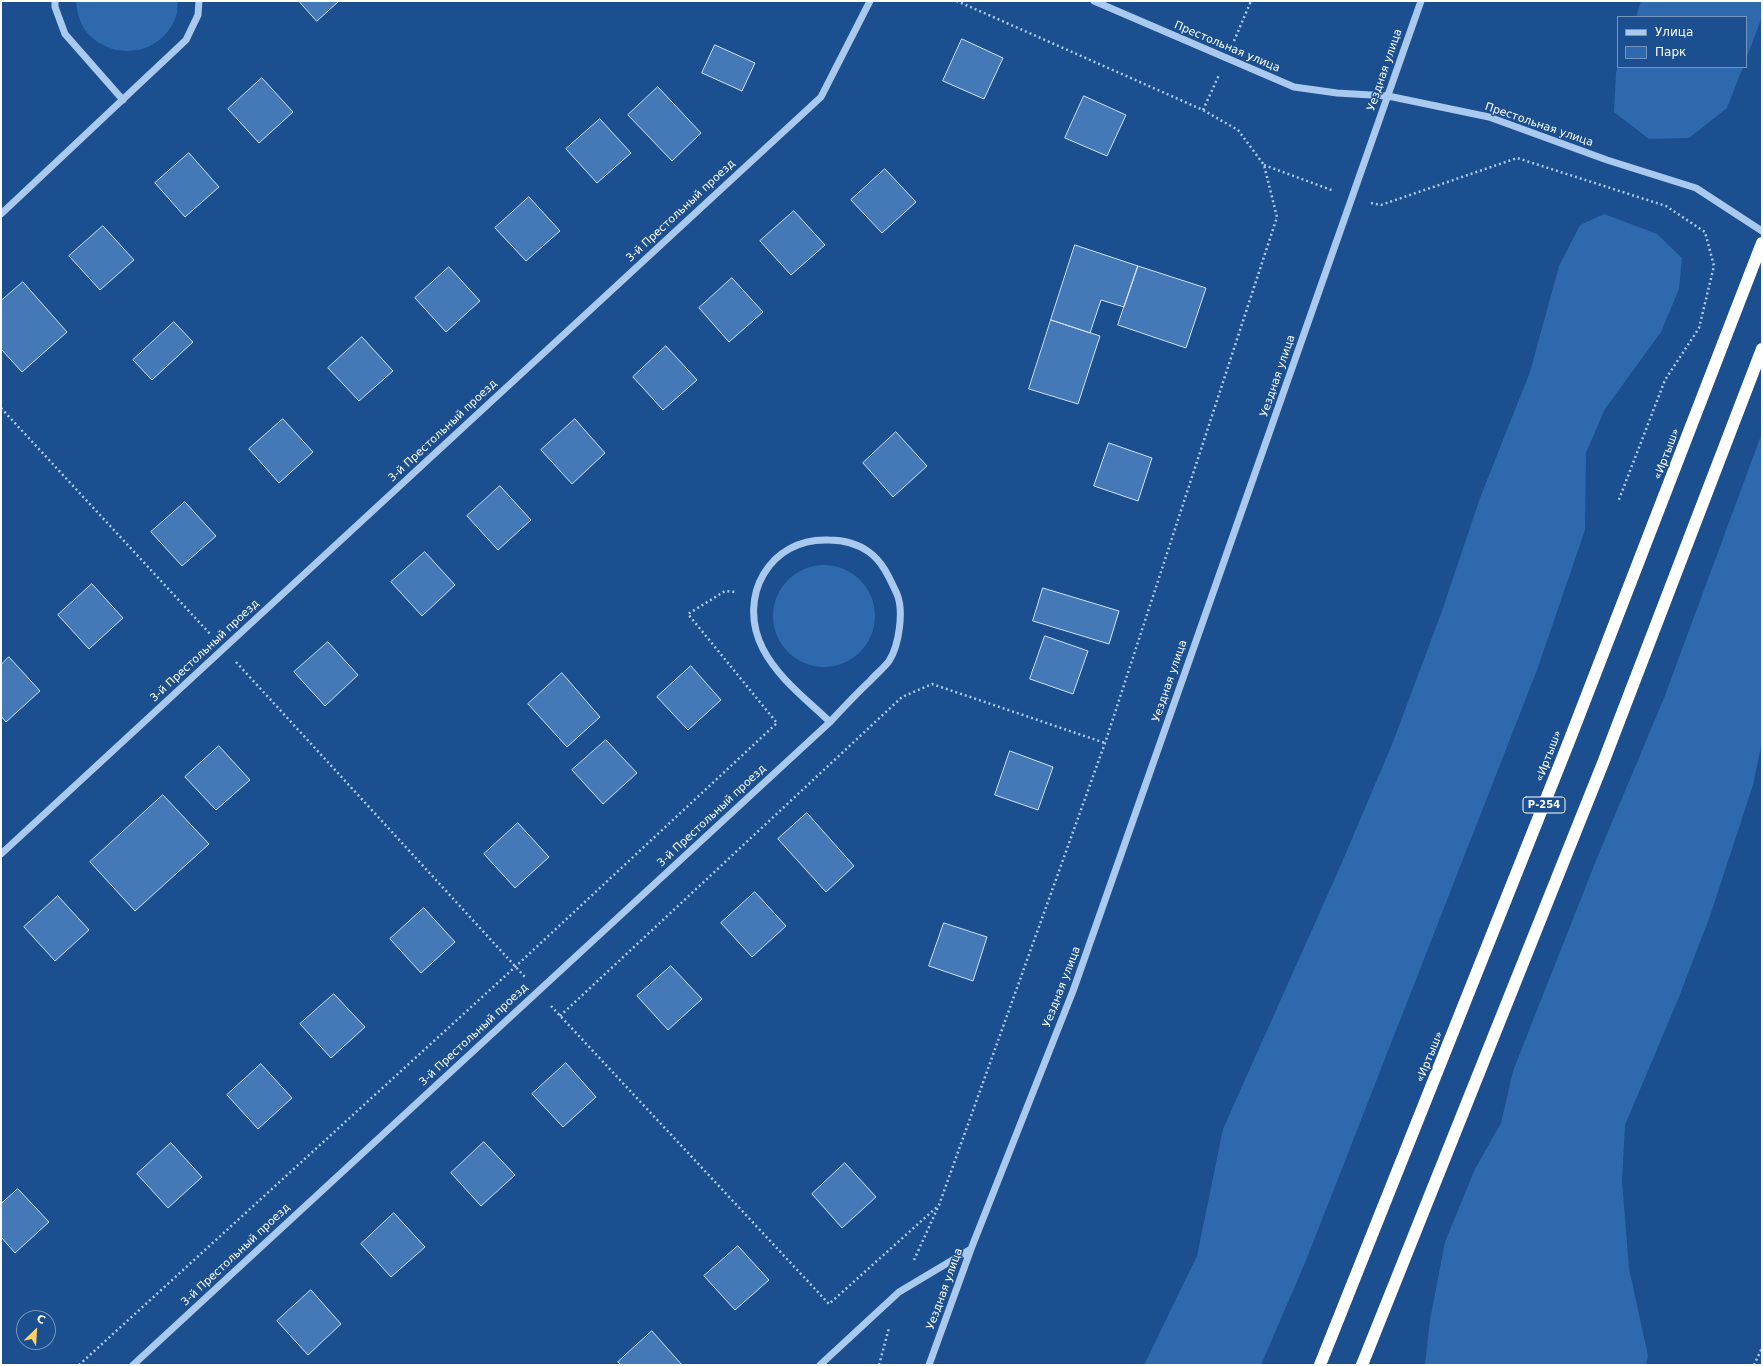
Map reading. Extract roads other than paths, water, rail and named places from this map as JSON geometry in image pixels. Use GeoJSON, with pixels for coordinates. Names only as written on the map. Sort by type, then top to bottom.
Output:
{"type":"FeatureCollection","features":[{"type":"Feature","properties":{"kind":"highway","name":"«Иртыш»"},"geometry":{"type":"LineString","coordinates":[[1320,1365],[1562,759],[1762,243]]}},
{"type":"Feature","properties":{"kind":"highway"},"geometry":{"type":"LineString","coordinates":[[1362,1365],[1603,763],[1762,349]]}},
{"type":"Feature","properties":{"kind":"street"},"geometry":{"type":"LineString","coordinates":[[55,1],[55,7],[64,34],[123,100]]}},
{"type":"Feature","properties":{"kind":"street"},"geometry":{"type":"LineString","coordinates":[[1,214],[186,40],[198,15],[199,1]]}},
{"type":"Feature","properties":{"kind":"street","name":"3-й Престольный проезд"},"geometry":{"type":"LineString","coordinates":[[1,854],[820,97],[870,1]]}},
{"type":"Feature","properties":{"kind":"street","name":"Престольная улица"},"geometry":{"type":"LineString","coordinates":[[1094,1],[1294,87],[1337,93],[1388,96],[1489,118],[1607,160],[1696,188],[1762,231]]}},
{"type":"Feature","properties":{"kind":"street","name":"Уездная улица"},"geometry":{"type":"LineString","coordinates":[[929,1365],[971,1249],[1073,991],[1422,1]]}},
{"type":"Feature","properties":{"kind":"street","name":"3-й Престольный проезд"},"geometry":{"type":"LineString","coordinates":[[133,1365],[830,722],[889,661],[900,632],[900,602],[888,574],[869,552],[843,540],[815,539],[788,548],[767,567],[755,593],[753,621],[763,648],[780,675],[830,722]]}},
{"type":"Feature","properties":{"kind":"street"},"geometry":{"type":"LineString","coordinates":[[820,1365],[899,1292],[971,1249]]}}]}
